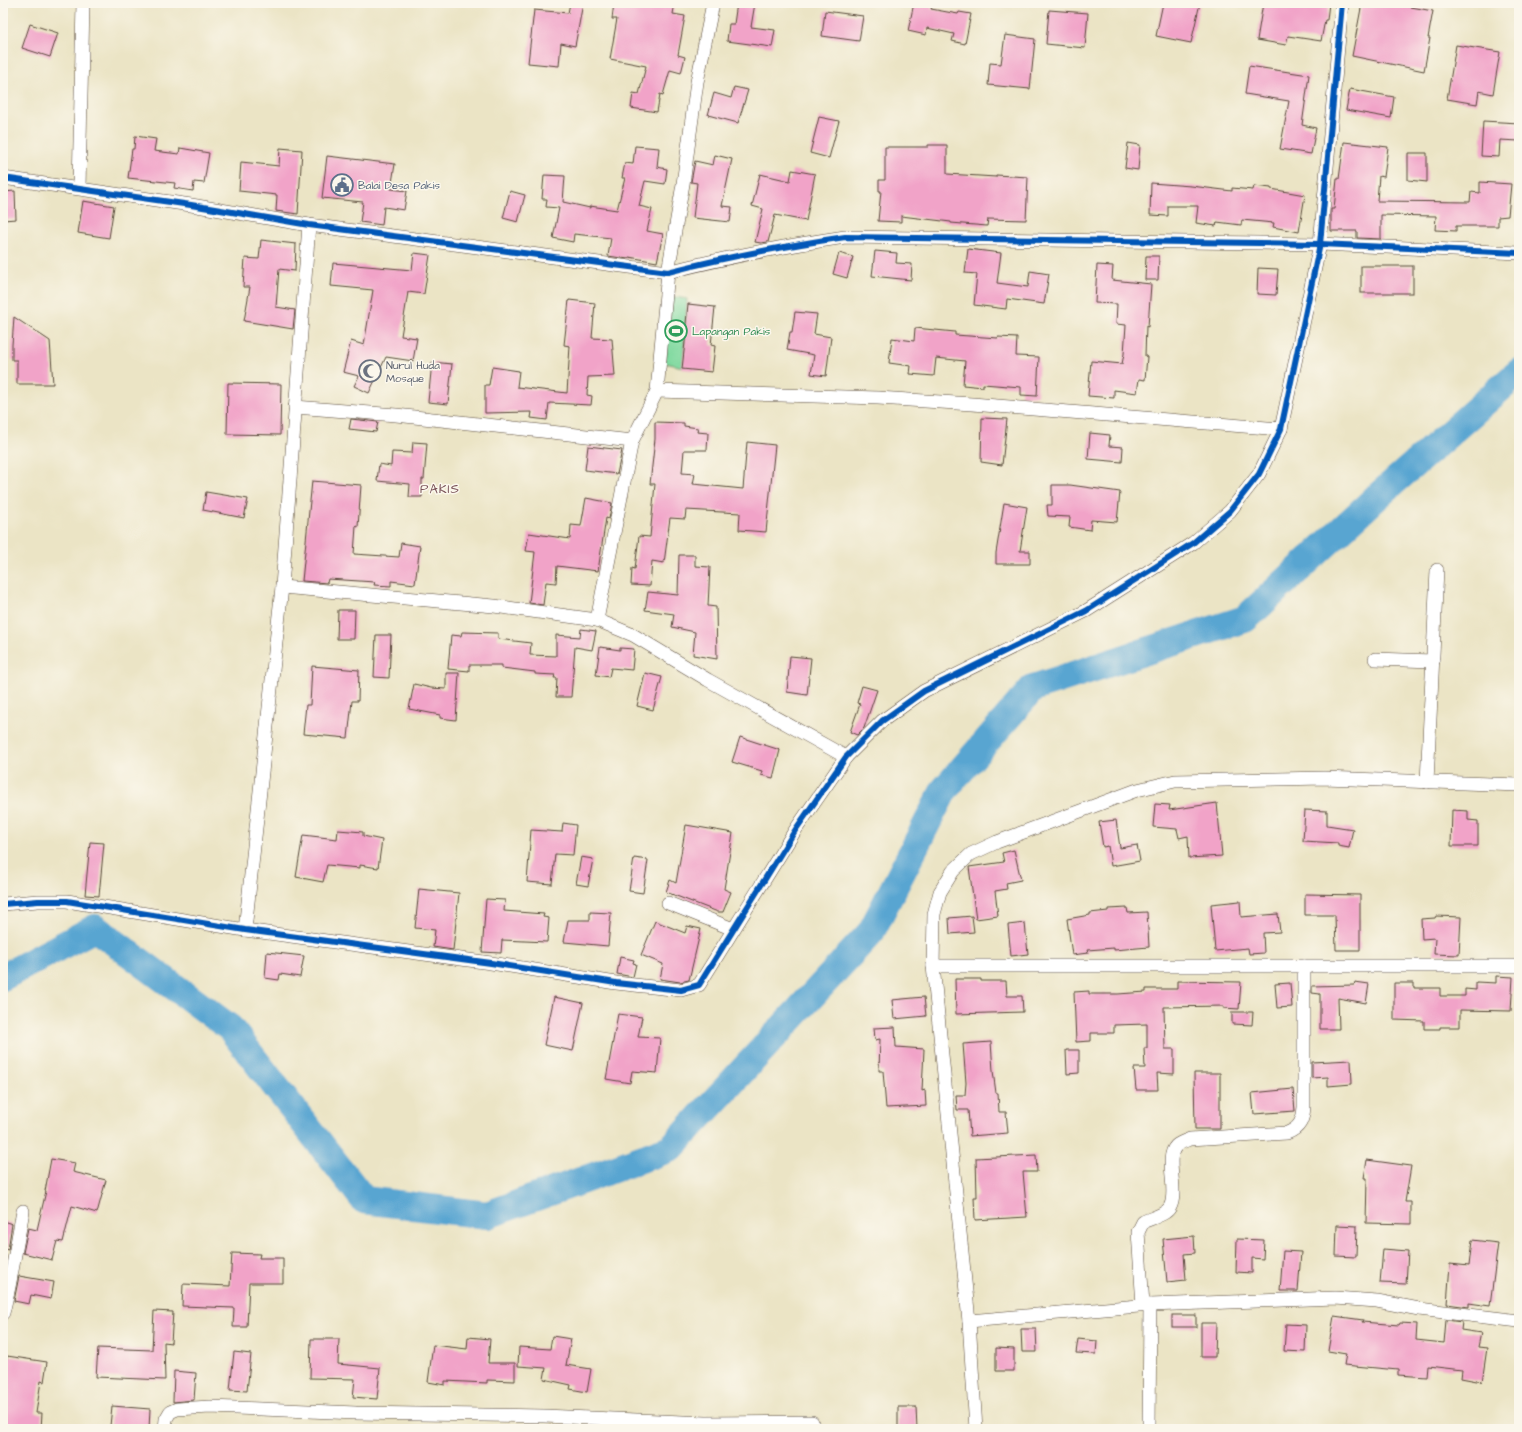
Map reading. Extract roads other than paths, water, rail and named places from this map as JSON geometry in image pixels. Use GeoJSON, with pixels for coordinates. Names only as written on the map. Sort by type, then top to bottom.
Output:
{"type":"FeatureCollection","features":[{"type":"Feature","properties":{"kind":"street"},"geometry":{"type":"LineString","coordinates":[[79,188],[83,3]]}},
{"type":"Feature","properties":{"kind":"street"},"geometry":{"type":"LineString","coordinates":[[597,620],[632,441],[657,391],[668,272],[683,184],[696,82],[713,3]]}},
{"type":"Feature","properties":{"kind":"street"},"geometry":{"type":"LineString","coordinates":[[3,904],[38,901],[67,901],[245,930],[491,963],[616,983],[682,990],[696,986],[703,980],[733,928],[796,829],[846,757],[882,720],[924,691],[1086,611],[1193,544],[1230,511],[1259,474],[1281,429],[1320,244],[1342,3]]}},
{"type":"Feature","properties":{"kind":"street"},"geometry":{"type":"LineString","coordinates":[[3,178],[79,188],[309,225],[668,272],[697,264],[772,249],[845,238],[1320,244],[1519,253]]}},
{"type":"Feature","properties":{"kind":"street"},"geometry":{"type":"LineString","coordinates":[[245,930],[282,587],[309,225]]}},
{"type":"Feature","properties":{"kind":"street"},"geometry":{"type":"LineString","coordinates":[[657,391],[878,398],[972,404],[1281,429]]}},
{"type":"Feature","properties":{"kind":"street"},"geometry":{"type":"LineString","coordinates":[[295,407],[396,415],[632,441]]}},
{"type":"Feature","properties":{"kind":"street"},"geometry":{"type":"LineString","coordinates":[[1427,782],[1437,570]]}},
{"type":"Feature","properties":{"kind":"street"},"geometry":{"type":"LineString","coordinates":[[282,587],[494,606],[597,620],[633,635],[708,680],[846,757]]}},
{"type":"Feature","properties":{"kind":"street"},"geometry":{"type":"LineString","coordinates":[[1375,658],[1433,661]]}},
{"type":"Feature","properties":{"kind":"street"},"geometry":{"type":"LineString","coordinates":[[976,1429],[969,1321],[933,966],[934,914],[940,892],[954,871],[972,854],[997,842],[1137,790],[1175,781],[1324,778],[1519,785]]}},
{"type":"Feature","properties":{"kind":"street"},"geometry":{"type":"LineString","coordinates":[[668,903],[733,928]]}},
{"type":"Feature","properties":{"kind":"street"},"geometry":{"type":"LineString","coordinates":[[933,966],[1519,966]]}},
{"type":"Feature","properties":{"kind":"street"},"geometry":{"type":"LineString","coordinates":[[1149,1429],[1146,1305],[1138,1232],[1143,1222],[1166,1212],[1170,1207],[1173,1195],[1172,1155],[1174,1147],[1180,1143],[1190,1139],[1287,1133],[1298,1127],[1303,1118],[1304,1107],[1304,966]]}},
{"type":"Feature","properties":{"kind":"street"},"geometry":{"type":"LineString","coordinates":[[3,1313],[11,1280],[23,1211]]}},
{"type":"Feature","properties":{"kind":"street"},"geometry":{"type":"LineString","coordinates":[[969,1321],[1146,1305],[1335,1298],[1377,1301],[1419,1309],[1519,1321]]}},
{"type":"Feature","properties":{"kind":"street"},"geometry":{"type":"LineString","coordinates":[[165,1429],[166,1419],[170,1412],[177,1409],[210,1407],[356,1413],[544,1416],[706,1423],[812,1422],[813,1429]]}},
{"type":"Feature","properties":{"kind":"waterway"},"geometry":{"type":"LineString","coordinates":[[3,977],[95,928],[230,1028],[364,1200],[487,1215],[671,1148],[871,932],[944,790],[1033,688],[1245,619],[1378,496],[1519,372]]}},
{"type":"Feature","properties":{"kind":"place","name":"Balai Desa Pakis"},"geometry":{"type":"Point","coordinates":[342,185]}},
{"type":"Feature","properties":{"kind":"place","name":"Lapangan Pakis"},"geometry":{"type":"Point","coordinates":[676,331]}},
{"type":"Feature","properties":{"kind":"place","name":"Nurul Huda Mosque"},"geometry":{"type":"Point","coordinates":[370,371]}},
{"type":"Feature","properties":{"kind":"district","name":"PAKIS"},"geometry":{"type":"Point","coordinates":[440,488]}}]}
